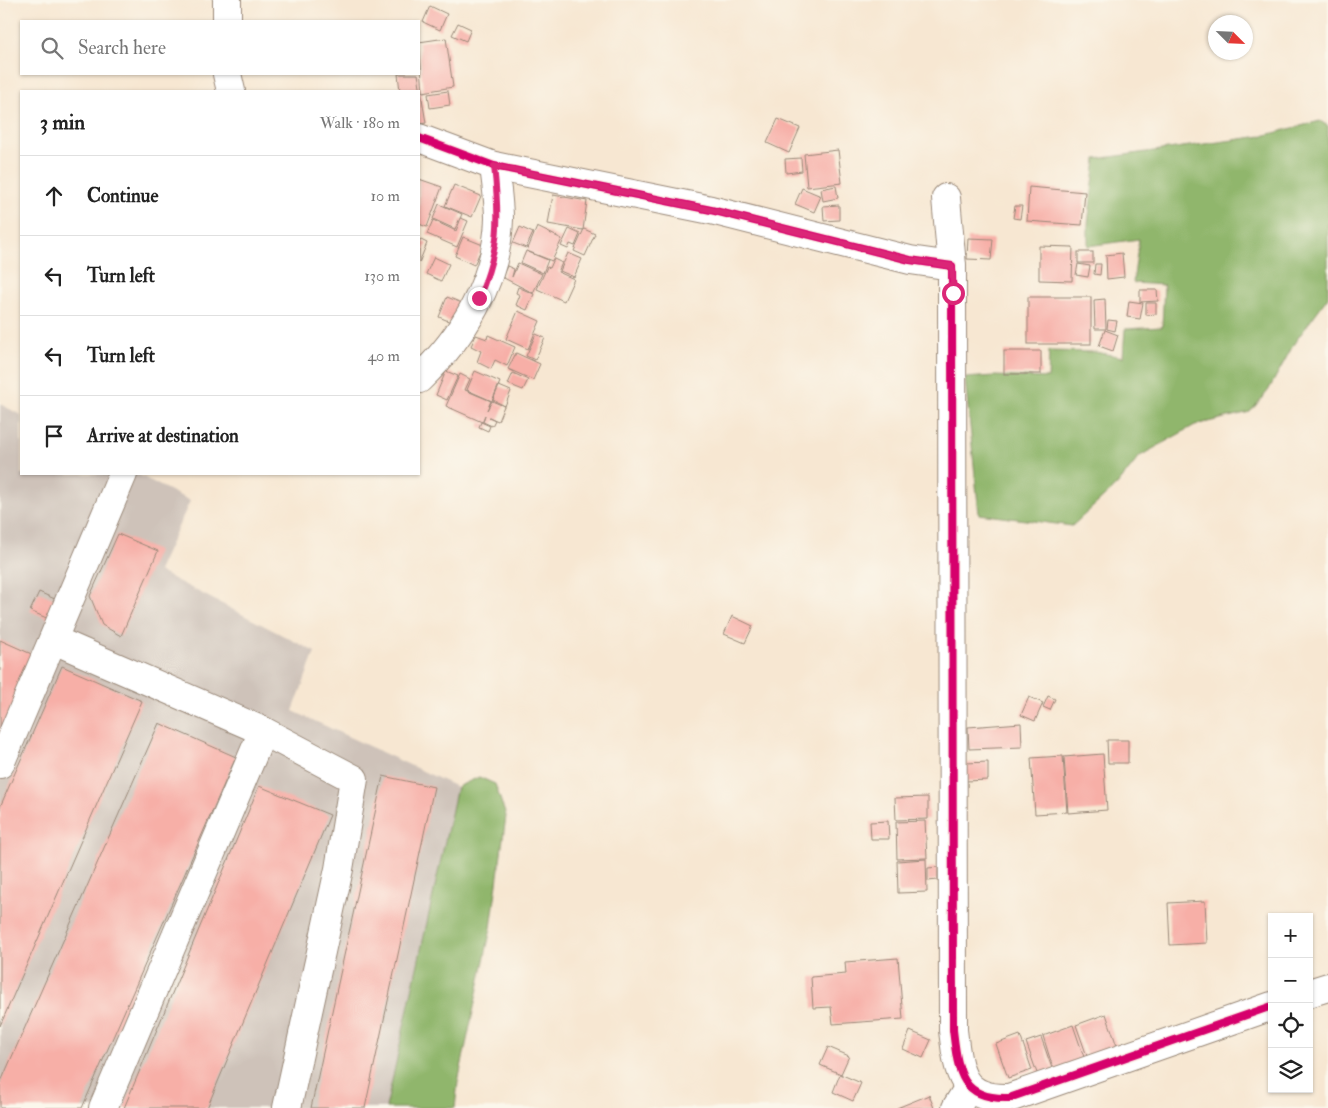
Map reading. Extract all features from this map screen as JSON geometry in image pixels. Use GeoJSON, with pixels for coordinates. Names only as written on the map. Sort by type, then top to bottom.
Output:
{"type":"FeatureCollection","features":[{"type":"Feature","properties":{"kind":"street"},"geometry":{"type":"LineString","coordinates":[[227,0],[227,20]]}},
{"type":"Feature","properties":{"kind":"street"},"geometry":{"type":"LineString","coordinates":[[227,75],[231,90]]}},
{"type":"Feature","properties":{"kind":"street"},"geometry":{"type":"LineString","coordinates":[[420,138],[494,166],[711,210],[910,260],[952,266]]}},
{"type":"Feature","properties":{"kind":"street"},"geometry":{"type":"LineString","coordinates":[[420,378],[432,367],[463,328],[479,298],[489,273],[496,245],[499,218],[494,166]]}},
{"type":"Feature","properties":{"kind":"street"},"geometry":{"type":"LineString","coordinates":[[946,198],[952,266],[953,1030],[959,1066],[969,1099],[1009,1098],[1268,1007]]}},
{"type":"Feature","properties":{"kind":"street"},"geometry":{"type":"LineString","coordinates":[[0,764],[123,475]]}},
{"type":"Feature","properties":{"kind":"street"},"geometry":{"type":"LineString","coordinates":[[54,640],[263,731],[354,779],[339,869],[287,1108]]}},
{"type":"Feature","properties":{"kind":"street"},"geometry":{"type":"LineString","coordinates":[[103,1108],[263,731]]}},
{"type":"Feature","properties":{"kind":"street"},"geometry":{"type":"LineString","coordinates":[[1313,992],[1328,987]]}},
{"type":"Feature","properties":{"kind":"shaded area"},"geometry":{"type":"Polygon","coordinates":[[[0,404],[20,414],[20,475],[139,475],[190,501],[158,571],[315,652],[293,711],[457,787],[386,1108],[0,1108],[0,404]]]}},
{"type":"Feature","properties":{"kind":"green space"},"geometry":{"type":"Polygon","coordinates":[[[1320,121],[1328,126],[1328,297],[1295,342],[1268,391],[1250,412],[1195,425],[1140,456],[1117,485],[1072,526],[979,514],[965,378],[994,376],[1048,378],[1049,351],[1095,352],[1123,357],[1125,329],[1162,327],[1164,285],[1133,283],[1139,239],[1088,246],[1088,224],[1096,159],[1262,136],[1320,121]]]}},
{"type":"Feature","properties":{"kind":"green space"},"geometry":{"type":"Polygon","coordinates":[[[479,777],[495,784],[506,816],[491,928],[458,1082],[455,1108],[386,1108],[457,787],[479,777]]]}},
{"type":"Feature","properties":{"kind":"building"},"geometry":{"type":"Polygon","coordinates":[[[430,6],[447,14],[440,30],[423,22],[430,6]]]}},
{"type":"Feature","properties":{"kind":"building"},"geometry":{"type":"Polygon","coordinates":[[[458,23],[471,29],[466,41],[452,35],[458,23]]]}},
{"type":"Feature","properties":{"kind":"building"},"geometry":{"type":"Polygon","coordinates":[[[446,38],[453,87],[423,92],[420,42],[446,38]]]}},
{"type":"Feature","properties":{"kind":"building"},"geometry":{"type":"Polygon","coordinates":[[[398,75],[418,75],[426,123],[420,124],[420,90],[400,90],[398,75]]]}},
{"type":"Feature","properties":{"kind":"building"},"geometry":{"type":"Polygon","coordinates":[[[448,91],[450,105],[430,108],[428,94],[448,91]]]}},
{"type":"Feature","properties":{"kind":"building"},"geometry":{"type":"Polygon","coordinates":[[[778,119],[800,128],[789,153],[767,143],[778,119]]]}},
{"type":"Feature","properties":{"kind":"building"},"geometry":{"type":"Polygon","coordinates":[[[838,150],[842,183],[807,187],[804,154],[838,150]]]}},
{"type":"Feature","properties":{"kind":"building"},"geometry":{"type":"Polygon","coordinates":[[[801,158],[802,171],[786,173],[785,159],[801,158]]]}},
{"type":"Feature","properties":{"kind":"building"},"geometry":{"type":"Polygon","coordinates":[[[420,179],[442,187],[427,227],[420,224],[420,179]]]}},
{"type":"Feature","properties":{"kind":"building"},"geometry":{"type":"Polygon","coordinates":[[[454,185],[481,196],[472,217],[445,206],[454,185]]]}},
{"type":"Feature","properties":{"kind":"building"},"geometry":{"type":"Polygon","coordinates":[[[836,186],[838,198],[823,201],[821,189],[836,186]]]}},
{"type":"Feature","properties":{"kind":"building"},"geometry":{"type":"Polygon","coordinates":[[[1029,187],[1085,192],[1082,225],[1027,221],[1029,187]]]}},
{"type":"Feature","properties":{"kind":"building"},"geometry":{"type":"Polygon","coordinates":[[[802,188],[821,196],[814,212],[795,204],[802,188]]]}},
{"type":"Feature","properties":{"kind":"building"},"geometry":{"type":"Polygon","coordinates":[[[553,195],[587,201],[583,230],[548,224],[553,195]]]}},
{"type":"Feature","properties":{"kind":"building"},"geometry":{"type":"Polygon","coordinates":[[[439,204],[462,214],[455,229],[433,219],[439,204]]]}},
{"type":"Feature","properties":{"kind":"building"},"geometry":{"type":"Polygon","coordinates":[[[839,205],[839,220],[824,221],[823,206],[839,205]]]}},
{"type":"Feature","properties":{"kind":"building"},"geometry":{"type":"Polygon","coordinates":[[[1015,206],[1022,206],[1020,219],[1013,218],[1015,206]]]}},
{"type":"Feature","properties":{"kind":"building"},"geometry":{"type":"Polygon","coordinates":[[[461,218],[468,221],[457,247],[427,234],[433,220],[456,231],[461,218]]]}},
{"type":"Feature","properties":{"kind":"building"},"geometry":{"type":"Polygon","coordinates":[[[520,227],[533,233],[526,248],[513,243],[520,227]]]}},
{"type":"Feature","properties":{"kind":"building"},"geometry":{"type":"Polygon","coordinates":[[[537,227],[562,239],[552,261],[527,251],[537,227]]]}},
{"type":"Feature","properties":{"kind":"building"},"geometry":{"type":"Polygon","coordinates":[[[569,229],[580,234],[575,246],[570,244],[568,249],[561,246],[569,229]]]}},
{"type":"Feature","properties":{"kind":"building"},"geometry":{"type":"Polygon","coordinates":[[[584,229],[595,234],[585,256],[574,251],[584,229]]]}},
{"type":"Feature","properties":{"kind":"building"},"geometry":{"type":"Polygon","coordinates":[[[463,237],[483,245],[474,265],[455,256],[463,237]]]}},
{"type":"Feature","properties":{"kind":"building"},"geometry":{"type":"Polygon","coordinates":[[[968,238],[993,239],[991,260],[967,259],[968,238]]]}},
{"type":"Feature","properties":{"kind":"building"},"geometry":{"type":"Polygon","coordinates":[[[420,240],[427,243],[420,260],[420,240]]]}},
{"type":"Feature","properties":{"kind":"building"},"geometry":{"type":"Polygon","coordinates":[[[1039,246],[1073,247],[1072,281],[1039,280],[1039,246]]]}},
{"type":"Feature","properties":{"kind":"building"},"geometry":{"type":"Polygon","coordinates":[[[526,251],[548,260],[543,273],[521,263],[526,251]]]}},
{"type":"Feature","properties":{"kind":"building"},"geometry":{"type":"Polygon","coordinates":[[[1078,252],[1093,252],[1093,263],[1078,263],[1078,252]]]}},
{"type":"Feature","properties":{"kind":"building"},"geometry":{"type":"Polygon","coordinates":[[[568,253],[582,259],[574,277],[560,271],[568,253]]]}},
{"type":"Feature","properties":{"kind":"building"},"geometry":{"type":"Polygon","coordinates":[[[1122,253],[1124,277],[1107,279],[1106,255],[1122,253]]]}},
{"type":"Feature","properties":{"kind":"building"},"geometry":{"type":"Polygon","coordinates":[[[434,257],[449,264],[441,281],[426,274],[434,257]]]}},
{"type":"Feature","properties":{"kind":"building"},"geometry":{"type":"Polygon","coordinates":[[[554,259],[562,263],[558,272],[574,279],[564,301],[537,289],[547,267],[550,268],[554,259]]]}},
{"type":"Feature","properties":{"kind":"building"},"geometry":{"type":"Polygon","coordinates":[[[518,263],[542,274],[533,293],[502,277],[507,266],[514,269],[512,277],[518,263]]]}},
{"type":"Feature","properties":{"kind":"building"},"geometry":{"type":"Polygon","coordinates":[[[1078,264],[1090,266],[1088,277],[1076,275],[1078,264]]]}},
{"type":"Feature","properties":{"kind":"building"},"geometry":{"type":"Polygon","coordinates":[[[1095,264],[1101,264],[1100,275],[1094,274],[1095,264]]]}},
{"type":"Feature","properties":{"kind":"building"},"geometry":{"type":"Polygon","coordinates":[[[518,287],[534,294],[527,310],[516,305],[520,295],[516,293],[518,287]]]}},
{"type":"Feature","properties":{"kind":"building"},"geometry":{"type":"Polygon","coordinates":[[[1140,290],[1157,290],[1158,301],[1140,302],[1140,290]]]}},
{"type":"Feature","properties":{"kind":"building"},"geometry":{"type":"Polygon","coordinates":[[[447,297],[467,305],[458,325],[439,317],[447,297]]]}},
{"type":"Feature","properties":{"kind":"building"},"geometry":{"type":"Polygon","coordinates":[[[1028,297],[1091,297],[1091,344],[1028,344],[1028,297]]]}},
{"type":"Feature","properties":{"kind":"building"},"geometry":{"type":"Polygon","coordinates":[[[1105,299],[1106,329],[1095,329],[1094,300],[1105,299]]]}},
{"type":"Feature","properties":{"kind":"building"},"geometry":{"type":"Polygon","coordinates":[[[1129,301],[1143,303],[1140,319],[1127,317],[1129,301]]]}},
{"type":"Feature","properties":{"kind":"building"},"geometry":{"type":"Polygon","coordinates":[[[1146,303],[1156,303],[1156,314],[1146,315],[1146,303]]]}},
{"type":"Feature","properties":{"kind":"building"},"geometry":{"type":"Polygon","coordinates":[[[518,311],[540,321],[528,349],[506,339],[518,311]]]}},
{"type":"Feature","properties":{"kind":"building"},"geometry":{"type":"Polygon","coordinates":[[[1108,320],[1117,321],[1115,331],[1107,329],[1108,320]]]}},
{"type":"Feature","properties":{"kind":"building"},"geometry":{"type":"Polygon","coordinates":[[[1105,330],[1118,335],[1113,351],[1099,346],[1105,330]]]}},
{"type":"Feature","properties":{"kind":"building"},"geometry":{"type":"Polygon","coordinates":[[[536,334],[545,338],[535,360],[526,356],[536,334]]]}},
{"type":"Feature","properties":{"kind":"building"},"geometry":{"type":"Polygon","coordinates":[[[476,335],[487,339],[488,335],[515,347],[507,366],[495,360],[491,369],[477,362],[481,351],[471,346],[476,335]]]}},
{"type":"Feature","properties":{"kind":"building"},"geometry":{"type":"Polygon","coordinates":[[[1004,351],[1041,351],[1041,374],[1004,374],[1004,351]]]}},
{"type":"Feature","properties":{"kind":"building"},"geometry":{"type":"Polygon","coordinates":[[[516,353],[540,364],[533,380],[508,369],[516,353]]]}},
{"type":"Feature","properties":{"kind":"building"},"geometry":{"type":"Polygon","coordinates":[[[446,371],[458,376],[447,400],[436,395],[446,371]]]}},
{"type":"Feature","properties":{"kind":"building"},"geometry":{"type":"Polygon","coordinates":[[[475,371],[500,382],[492,401],[467,390],[475,371]]]}},
{"type":"Feature","properties":{"kind":"building"},"geometry":{"type":"Polygon","coordinates":[[[513,373],[528,380],[523,390],[508,384],[513,373]]]}},
{"type":"Feature","properties":{"kind":"building"},"geometry":{"type":"Polygon","coordinates":[[[460,374],[470,379],[465,390],[491,401],[487,410],[492,401],[504,406],[498,421],[489,417],[495,420],[492,426],[483,422],[485,415],[482,422],[446,406],[460,374]]]}},
{"type":"Feature","properties":{"kind":"building"},"geometry":{"type":"Polygon","coordinates":[[[499,386],[511,391],[505,406],[493,400],[499,386]]]}},
{"type":"Feature","properties":{"kind":"building"},"geometry":{"type":"Polygon","coordinates":[[[481,422],[490,426],[488,431],[479,427],[481,422]]]}},
{"type":"Feature","properties":{"kind":"building"},"geometry":{"type":"Polygon","coordinates":[[[118,534],[158,551],[121,636],[102,625],[90,596],[118,534]]]}},
{"type":"Feature","properties":{"kind":"building"},"geometry":{"type":"Polygon","coordinates":[[[39,592],[57,600],[49,619],[30,611],[39,592]]]}},
{"type":"Feature","properties":{"kind":"building"},"geometry":{"type":"Polygon","coordinates":[[[732,616],[753,626],[745,643],[724,634],[732,616]]]}},
{"type":"Feature","properties":{"kind":"building"},"geometry":{"type":"Polygon","coordinates":[[[0,640],[36,656],[0,737],[0,640]]]}},
{"type":"Feature","properties":{"kind":"building"},"geometry":{"type":"Polygon","coordinates":[[[62,666],[142,701],[0,1026],[0,807],[62,666]]]}},
{"type":"Feature","properties":{"kind":"building"},"geometry":{"type":"Polygon","coordinates":[[[1048,696],[1055,699],[1050,710],[1043,707],[1048,696]]]}},
{"type":"Feature","properties":{"kind":"building"},"geometry":{"type":"Polygon","coordinates":[[[1029,697],[1043,703],[1035,721],[1021,715],[1029,697]]]}},
{"type":"Feature","properties":{"kind":"building"},"geometry":{"type":"Polygon","coordinates":[[[159,723],[236,757],[82,1108],[0,1108],[0,1084],[159,723]]]}},
{"type":"Feature","properties":{"kind":"building"},"geometry":{"type":"Polygon","coordinates":[[[1021,723],[1022,747],[969,749],[968,727],[1021,723]]]}},
{"type":"Feature","properties":{"kind":"building"},"geometry":{"type":"Polygon","coordinates":[[[1107,740],[1128,740],[1128,763],[1108,763],[1107,740]]]}},
{"type":"Feature","properties":{"kind":"building"},"geometry":{"type":"Polygon","coordinates":[[[1103,754],[1107,810],[1068,813],[1064,757],[1103,754]]]}},
{"type":"Feature","properties":{"kind":"building"},"geometry":{"type":"Polygon","coordinates":[[[1063,756],[1067,812],[1035,814],[1031,758],[1063,756]]]}},
{"type":"Feature","properties":{"kind":"building"},"geometry":{"type":"Polygon","coordinates":[[[988,762],[988,780],[966,781],[966,763],[988,762]]]}},
{"type":"Feature","properties":{"kind":"building"},"geometry":{"type":"Polygon","coordinates":[[[383,776],[434,787],[365,1108],[311,1108],[383,776]]]}},
{"type":"Feature","properties":{"kind":"building"},"geometry":{"type":"Polygon","coordinates":[[[259,786],[330,815],[207,1108],[124,1108],[259,786]]]}},
{"type":"Feature","properties":{"kind":"building"},"geometry":{"type":"Polygon","coordinates":[[[928,797],[928,819],[896,820],[895,798],[928,797]]]}},
{"type":"Feature","properties":{"kind":"building"},"geometry":{"type":"Polygon","coordinates":[[[888,821],[889,839],[871,839],[870,822],[888,821]]]}},
{"type":"Feature","properties":{"kind":"building"},"geometry":{"type":"Polygon","coordinates":[[[925,821],[927,858],[897,859],[896,822],[925,821]]]}},
{"type":"Feature","properties":{"kind":"building"},"geometry":{"type":"Polygon","coordinates":[[[926,859],[927,892],[898,893],[897,861],[926,859]]]}},
{"type":"Feature","properties":{"kind":"building"},"geometry":{"type":"Polygon","coordinates":[[[938,867],[938,880],[928,881],[928,868],[938,867]]]}},
{"type":"Feature","properties":{"kind":"building"},"geometry":{"type":"Polygon","coordinates":[[[1205,901],[1207,943],[1170,945],[1168,903],[1205,901]]]}},
{"type":"Feature","properties":{"kind":"building"},"geometry":{"type":"Polygon","coordinates":[[[898,958],[903,1019],[833,1024],[831,1007],[813,1008],[811,977],[846,974],[845,962],[898,958]]]}},
{"type":"Feature","properties":{"kind":"building"},"geometry":{"type":"Polygon","coordinates":[[[1106,1014],[1118,1049],[1088,1059],[1076,1025],[1106,1014]]]}},
{"type":"Feature","properties":{"kind":"building"},"geometry":{"type":"Polygon","coordinates":[[[1073,1025],[1085,1060],[1054,1071],[1043,1036],[1073,1025]]]}},
{"type":"Feature","properties":{"kind":"building"},"geometry":{"type":"Polygon","coordinates":[[[910,1031],[931,1040],[923,1058],[903,1049],[910,1031]]]}},
{"type":"Feature","properties":{"kind":"building"},"geometry":{"type":"Polygon","coordinates":[[[1020,1035],[1032,1070],[1008,1078],[996,1044],[1020,1035]]]}},
{"type":"Feature","properties":{"kind":"building"},"geometry":{"type":"Polygon","coordinates":[[[1041,1037],[1053,1071],[1038,1076],[1026,1042],[1041,1037]]]}},
{"type":"Feature","properties":{"kind":"building"},"geometry":{"type":"Polygon","coordinates":[[[828,1047],[849,1056],[841,1074],[820,1065],[828,1047]]]}},
{"type":"Feature","properties":{"kind":"building"},"geometry":{"type":"Polygon","coordinates":[[[840,1074],[861,1083],[853,1101],[833,1092],[840,1074]]]}},
{"type":"Feature","properties":{"kind":"building"},"geometry":{"type":"Polygon","coordinates":[[[929,1095],[934,1108],[897,1108],[929,1095]]]}},
{"type":"Feature","properties":{"kind":"cycle path"},"geometry":{"type":"LineString","coordinates":[[420,138],[494,166],[711,210],[910,260],[952,266],[953,1030],[957,1058],[964,1080],[980,1094],[1009,1098],[1268,1007]]}},
{"type":"Feature","properties":{"kind":"route"},"geometry":{"type":"LineString","coordinates":[[479,298],[489,273],[496,245],[499,218],[494,166],[711,210],[910,260],[952,266],[953,293]]}}]}
